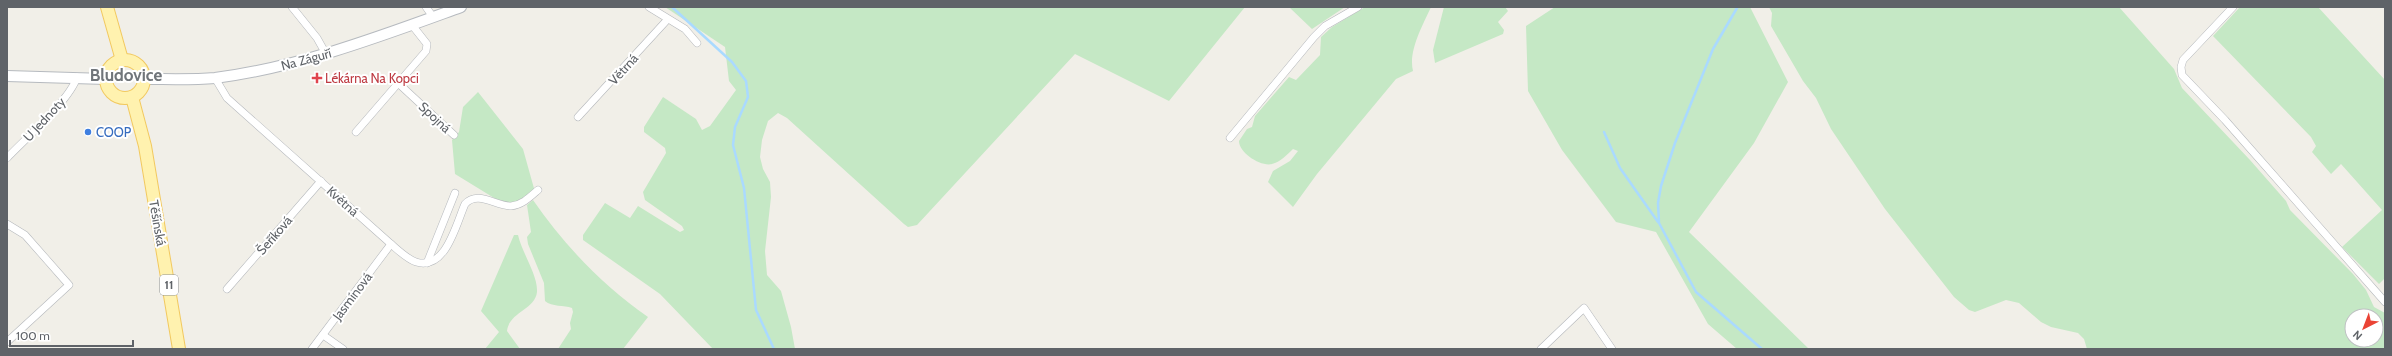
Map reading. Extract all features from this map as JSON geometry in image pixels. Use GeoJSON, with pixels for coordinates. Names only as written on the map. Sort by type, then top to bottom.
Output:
{"type":"FeatureCollection","features":[{"type":"Feature","properties":{"kind":"main road"},"geometry":{"type":"LineString","coordinates":[[107,7],[122,60]]}},
{"type":"Feature","properties":{"kind":"main road"},"geometry":{"type":"LineString","coordinates":[[122,60],[130,60],[138,64],[143,71],[145,79],[143,88],[132,97],[123,98],[114,95],[108,88],[106,79],[108,70],[113,63],[122,60]]}},
{"type":"Feature","properties":{"kind":"main road","name":"Těšínská"},"geometry":{"type":"LineString","coordinates":[[132,97],[145,146],[179,349]]}},
{"type":"Feature","properties":{"kind":"street"},"geometry":{"type":"LineString","coordinates":[[292,7],[317,38],[326,54]]}},
{"type":"Feature","properties":{"kind":"street"},"geometry":{"type":"LineString","coordinates":[[426,7],[433,17]]}},
{"type":"Feature","properties":{"kind":"street","name":"Na Záguří"},"geometry":{"type":"LineString","coordinates":[[145,79],[215,78],[268,68],[326,54],[461,7]]}},
{"type":"Feature","properties":{"kind":"street"},"geometry":{"type":"LineString","coordinates":[[649,7],[667,20],[685,29],[697,43]]}},
{"type":"Feature","properties":{"kind":"street"},"geometry":{"type":"LineString","coordinates":[[1230,138],[1314,37],[1325,26],[1358,7]]}},
{"type":"Feature","properties":{"kind":"street"},"geometry":{"type":"LineString","coordinates":[[2233,7],[2183,60],[2182,75],[2225,120],[2385,302]]}},
{"type":"Feature","properties":{"kind":"street","name":"Větrná"},"geometry":{"type":"LineString","coordinates":[[578,118],[667,20]]}},
{"type":"Feature","properties":{"kind":"street"},"geometry":{"type":"LineString","coordinates":[[356,132],[426,51],[426,44],[412,25]]}},
{"type":"Feature","properties":{"kind":"street"},"geometry":{"type":"LineString","coordinates":[[7,76],[106,79]]}},
{"type":"Feature","properties":{"kind":"street","name":"U Jednoty"},"geometry":{"type":"LineString","coordinates":[[7,158],[63,99],[73,87],[77,77]]}},
{"type":"Feature","properties":{"kind":"street","name":"Květná"},"geometry":{"type":"LineString","coordinates":[[215,78],[227,98],[391,244],[412,260],[427,263]]}},
{"type":"Feature","properties":{"kind":"street","name":"Spojná"},"geometry":{"type":"LineString","coordinates":[[398,83],[454,135]]}},
{"type":"Feature","properties":{"kind":"street","name":"Šeříková"},"geometry":{"type":"LineString","coordinates":[[227,289],[321,181]]}},
{"type":"Feature","properties":{"kind":"street"},"geometry":{"type":"LineString","coordinates":[[427,263],[435,260],[443,253],[465,204],[471,199],[478,198],[505,205],[514,205],[525,200],[538,190]]}},
{"type":"Feature","properties":{"kind":"street"},"geometry":{"type":"LineString","coordinates":[[427,263],[455,193]]}},
{"type":"Feature","properties":{"kind":"street"},"geometry":{"type":"LineString","coordinates":[[7,224],[25,235],[69,285],[7,342]]}},
{"type":"Feature","properties":{"kind":"street","name":"Jasmínová"},"geometry":{"type":"LineString","coordinates":[[312,349],[391,244]]}},
{"type":"Feature","properties":{"kind":"street"},"geometry":{"type":"LineString","coordinates":[[1541,349],[1584,308],[1612,349]]}},
{"type":"Feature","properties":{"kind":"street"},"geometry":{"type":"LineString","coordinates":[[323,335],[343,349]]}},
{"type":"Feature","properties":{"kind":"green space"},"geometry":{"type":"Polygon","coordinates":[[[665,7],[1245,7],[1169,101],[1075,54],[917,225],[908,227],[904,224],[787,118],[778,113],[768,121],[762,140],[760,157],[763,169],[770,182],[771,197],[765,251],[767,275],[781,291],[791,327],[795,349],[713,349],[660,294],[583,240],[583,235],[605,203],[630,218],[638,206],[680,232],[684,230],[682,226],[645,200],[643,192],[666,153],[665,148],[644,132],[644,127],[663,97],[696,119],[702,130],[710,126],[736,90],[729,81],[725,47],[665,7]]]}},
{"type":"Feature","properties":{"kind":"green space"},"geometry":{"type":"Polygon","coordinates":[[[1289,7],[1345,7],[1312,29],[1289,7]]]}},
{"type":"Feature","properties":{"kind":"green space"},"geometry":{"type":"Polygon","coordinates":[[[1365,7],[1431,7],[1414,47],[1412,63],[1413,71],[1396,79],[1317,174],[1293,207],[1268,182],[1273,171],[1290,161],[1298,151],[1293,149],[1278,162],[1267,164],[1251,158],[1240,146],[1239,141],[1247,129],[1252,127],[1255,116],[1289,77],[1296,80],[1320,55],[1321,37],[1332,27],[1365,7]]]}},
{"type":"Feature","properties":{"kind":"green space"},"geometry":{"type":"Polygon","coordinates":[[[1444,7],[1505,7],[1508,11],[1498,22],[1504,30],[1503,34],[1435,63],[1433,50],[1444,7]]]}},
{"type":"Feature","properties":{"kind":"green space"},"geometry":{"type":"Polygon","coordinates":[[[1555,7],[1750,7],[1788,82],[1754,143],[1689,232],[1809,349],[1737,349],[1708,324],[1656,232],[1616,222],[1562,150],[1528,91],[1526,26],[1555,7]]]}},
{"type":"Feature","properties":{"kind":"green space"},"geometry":{"type":"Polygon","coordinates":[[[1769,7],[2119,7],[2174,69],[2182,88],[2250,160],[2286,201],[2290,210],[2353,274],[2366,290],[2376,308],[2344,308],[2344,348],[2384,348],[2384,312],[2385,349],[2087,349],[2084,339],[2078,333],[2051,327],[2041,322],[2019,303],[2006,300],[1975,312],[1969,310],[1954,297],[1885,209],[1831,129],[1816,98],[1803,81],[1771,26],[1772,13],[1769,7]]]}},
{"type":"Feature","properties":{"kind":"green space"},"geometry":{"type":"Polygon","coordinates":[[[2240,7],[2318,7],[2385,80],[2385,278],[2379,284],[2342,247],[2382,210],[2341,164],[2331,174],[2312,152],[2316,146],[2311,137],[2213,36],[2240,7]]]}},
{"type":"Feature","properties":{"kind":"green space"},"geometry":{"type":"Polygon","coordinates":[[[478,92],[523,149],[535,192],[512,209],[455,174],[452,140],[459,132],[463,107],[478,92]]]}},
{"type":"Feature","properties":{"kind":"green space"},"geometry":{"type":"Polygon","coordinates":[[[533,200],[558,233],[586,264],[631,305],[648,317],[623,349],[558,349],[571,329],[570,323],[573,312],[572,308],[551,304],[545,301],[544,283],[528,244],[527,237],[531,232],[527,205],[533,200]]]}},
{"type":"Feature","properties":{"kind":"green space"},"geometry":{"type":"Polygon","coordinates":[[[514,235],[518,235],[535,278],[537,292],[532,303],[512,319],[507,331],[520,349],[485,349],[499,332],[481,311],[514,235]]]}},
{"type":"Feature","properties":{"kind":"waterway"},"geometry":{"type":"LineString","coordinates":[[672,7],[732,62],[746,81],[748,97],[735,127],[733,145],[744,188],[756,310],[774,349]]}},
{"type":"Feature","properties":{"kind":"waterway"},"geometry":{"type":"LineString","coordinates":[[1737,8],[1713,49],[1675,143],[1661,186],[1658,203],[1659,223],[1696,292],[1762,349]]}},
{"type":"Feature","properties":{"kind":"waterway"},"geometry":{"type":"LineString","coordinates":[[1604,132],[1620,168],[1658,222]]}},
{"type":"Feature","properties":{"kind":"place","name":"Lékárna Na Kopci"},"geometry":{"type":"Point","coordinates":[317,78]}},
{"type":"Feature","properties":{"kind":"place","name":"COOP"},"geometry":{"type":"Point","coordinates":[88,132]}},
{"type":"Feature","properties":{"kind":"district","name":"Bludovice"},"geometry":{"type":"Point","coordinates":[126,75]}}]}
